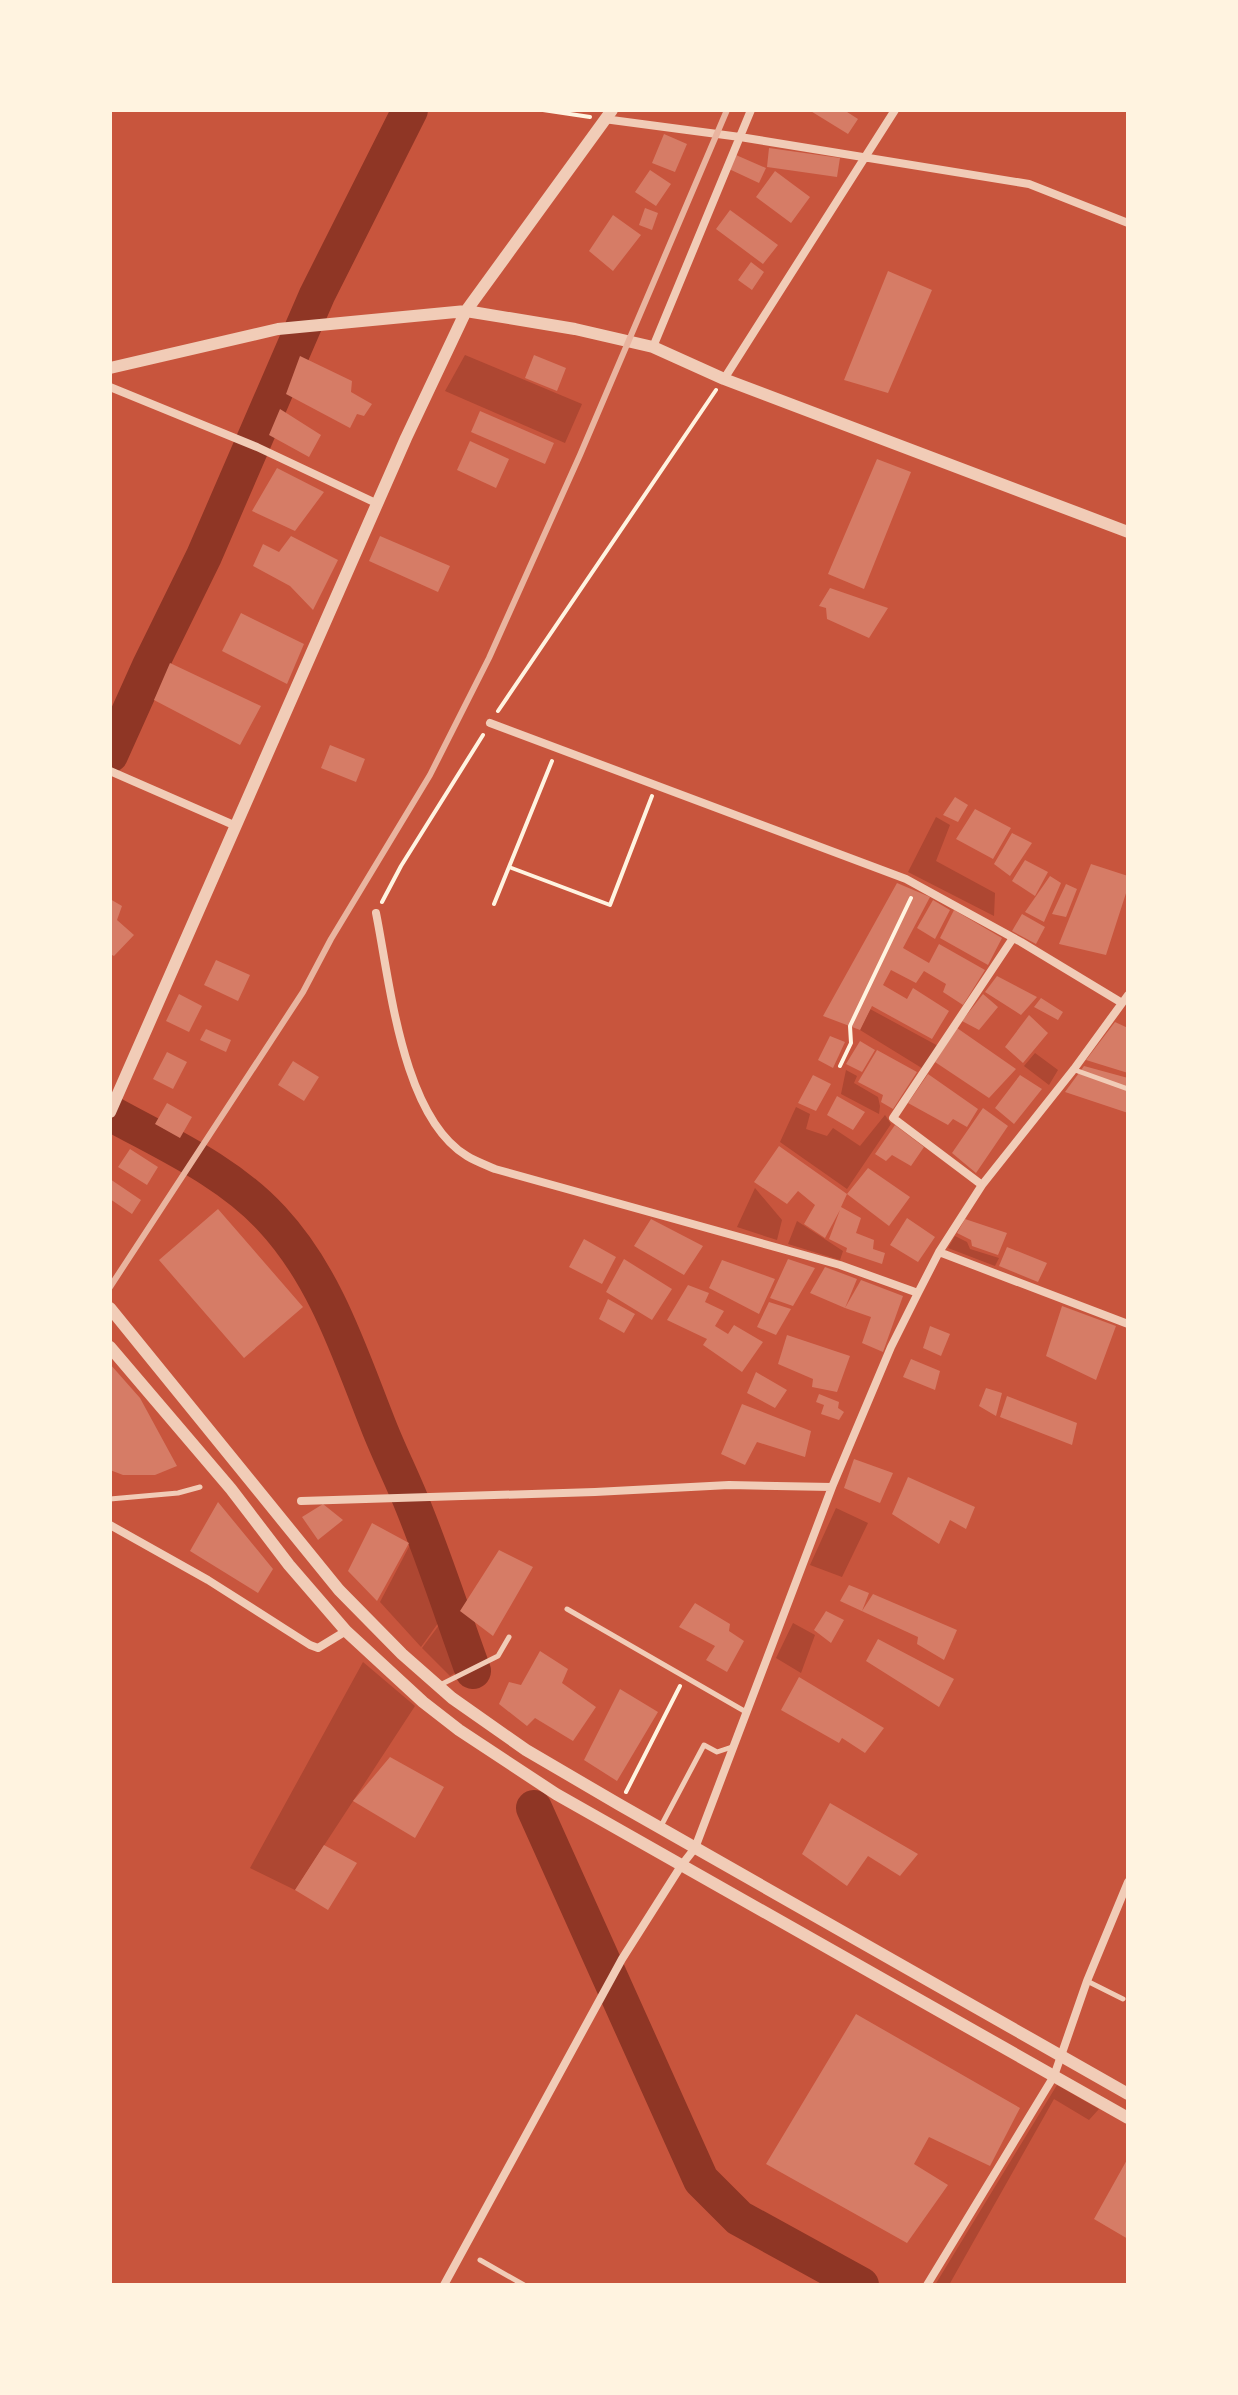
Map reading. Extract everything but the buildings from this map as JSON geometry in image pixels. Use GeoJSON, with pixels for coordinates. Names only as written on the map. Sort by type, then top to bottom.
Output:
{"type":"FeatureCollection","features":[{"type":"Feature","properties":{"kind":"street"},"geometry":{"type":"LineString","coordinates":[[653,347],[751,110]]}},
{"type":"Feature","properties":{"kind":"street"},"geometry":{"type":"LineString","coordinates":[[724,379],[895,110]]}},
{"type":"Feature","properties":{"kind":"street"},"geometry":{"type":"LineString","coordinates":[[110,1112],[466,311],[608,115],[1029,184],[1128,223]]}},
{"type":"Feature","properties":{"kind":"street"},"geometry":{"type":"LineString","coordinates":[[110,368],[278,329],[466,311],[575,329],[653,347],[724,379],[1128,532]]}},
{"type":"Feature","properties":{"kind":"street"},"geometry":{"type":"LineString","coordinates":[[110,387],[257,447],[378,504]]}},
{"type":"Feature","properties":{"kind":"street"},"geometry":{"type":"LineString","coordinates":[[444,2285],[622,1959],[695,1848],[832,1487],[891,1347],[939,1252],[982,1185],[1125,999],[906,879],[490,723]]}},
{"type":"Feature","properties":{"kind":"street"},"geometry":{"type":"LineString","coordinates":[[112,772],[236,826]]}},
{"type":"Feature","properties":{"kind":"street"},"geometry":{"type":"LineString","coordinates":[[376,913],[407,1065],[430,1118],[465,1155],[495,1169],[811,1256],[918,1293]]}},
{"type":"Feature","properties":{"kind":"street"},"geometry":{"type":"LineString","coordinates":[[982,1185],[893,1118],[1013,938]]}},
{"type":"Feature","properties":{"kind":"street"},"geometry":{"type":"LineString","coordinates":[[939,1252],[1128,1324]]}},
{"type":"Feature","properties":{"kind":"street"},"geometry":{"type":"LineString","coordinates":[[110,1308],[339,1590],[402,1654],[452,1698],[526,1750],[1128,2094]]}},
{"type":"Feature","properties":{"kind":"street"},"geometry":{"type":"LineString","coordinates":[[110,1347],[346,1631],[423,1702],[486,1749],[556,1794],[1128,2118]]}},
{"type":"Feature","properties":{"kind":"street"},"geometry":{"type":"LineString","coordinates":[[301,1501],[729,1485],[832,1487]]}},
{"type":"Feature","properties":{"kind":"street"},"geometry":{"type":"LineString","coordinates":[[110,1525],[208,1580],[310,1645],[318,1648],[346,1631]]}},
{"type":"Feature","properties":{"kind":"street"},"geometry":{"type":"LineString","coordinates":[[927,2285],[1054,2076],[1087,1981],[1128,1882]]}},
{"type":"Feature","properties":{"kind":"lane"},"geometry":{"type":"LineString","coordinates":[[1074,1069],[1128,1089]]}},
{"type":"Feature","properties":{"kind":"lane"},"geometry":{"type":"LineString","coordinates":[[110,1499],[178,1493],[200,1487]]}},
{"type":"Feature","properties":{"kind":"lane"},"geometry":{"type":"LineString","coordinates":[[567,1609],[746,1712]]}},
{"type":"Feature","properties":{"kind":"lane"},"geometry":{"type":"LineString","coordinates":[[439,1686],[498,1656],[509,1637]]}},
{"type":"Feature","properties":{"kind":"lane"},"geometry":{"type":"LineString","coordinates":[[660,1828],[704,1745],[717,1752],[733,1747]]}},
{"type":"Feature","properties":{"kind":"lane"},"geometry":{"type":"LineString","coordinates":[[1087,1981],[1123,1999]]}},
{"type":"Feature","properties":{"kind":"lane"},"geometry":{"type":"LineString","coordinates":[[480,2260],[524,2285]]}},
{"type":"Feature","properties":{"kind":"path"},"geometry":{"type":"LineString","coordinates":[[543,110],[608,115]]}},
{"type":"Feature","properties":{"kind":"path"},"geometry":{"type":"LineString","coordinates":[[376,913],[401,866],[490,723],[724,379]]}},
{"type":"Feature","properties":{"kind":"path"},"geometry":{"type":"LineString","coordinates":[[494,904],[557,748]]}},
{"type":"Feature","properties":{"kind":"path"},"geometry":{"type":"LineString","coordinates":[[509,867],[610,905],[656,786]]}},
{"type":"Feature","properties":{"kind":"path"},"geometry":{"type":"LineString","coordinates":[[840,1066],[851,1043],[850,1026],[917,885]]}},
{"type":"Feature","properties":{"kind":"path"},"geometry":{"type":"LineString","coordinates":[[620,1805],[684,1676]]}},
{"type":"Feature","properties":{"kind":"shaded area"},"geometry":{"type":"Polygon","coordinates":[[[465,355],[582,404],[565,443],[445,391],[465,355]]]}},
{"type":"Feature","properties":{"kind":"shaded area"},"geometry":{"type":"Polygon","coordinates":[[[936,817],[950,825],[936,861],[995,893],[994,916],[908,872],[936,817]]]}},
{"type":"Feature","properties":{"kind":"shaded area"},"geometry":{"type":"Polygon","coordinates":[[[870,1009],[940,1047],[925,1070],[860,1030],[870,1009]]]}},
{"type":"Feature","properties":{"kind":"shaded area"},"geometry":{"type":"Polygon","coordinates":[[[1035,1053],[1058,1070],[1049,1085],[1024,1066],[1035,1053]]]}},
{"type":"Feature","properties":{"kind":"shaded area"},"geometry":{"type":"Polygon","coordinates":[[[846,1070],[857,1076],[854,1083],[878,1097],[879,1114],[841,1094],[846,1070]]]}},
{"type":"Feature","properties":{"kind":"shaded area"},"geometry":{"type":"Polygon","coordinates":[[[796,1107],[810,1114],[806,1129],[827,1136],[833,1128],[860,1146],[885,1115],[891,1124],[847,1189],[780,1142],[796,1107]]]}},
{"type":"Feature","properties":{"kind":"shaded area"},"geometry":{"type":"Polygon","coordinates":[[[755,1188],[782,1220],[777,1240],[737,1227],[755,1188]]]}},
{"type":"Feature","properties":{"kind":"shaded area"},"geometry":{"type":"Polygon","coordinates":[[[797,1221],[843,1251],[840,1260],[788,1244],[797,1221]]]}},
{"type":"Feature","properties":{"kind":"shaded area"},"geometry":{"type":"Polygon","coordinates":[[[955,1236],[967,1242],[970,1249],[999,1258],[995,1266],[948,1248],[955,1236]]]}},
{"type":"Feature","properties":{"kind":"shaded area"},"geometry":{"type":"Polygon","coordinates":[[[836,1508],[868,1523],[842,1577],[810,1565],[836,1508]]]}},
{"type":"Feature","properties":{"kind":"shaded area"},"geometry":{"type":"Polygon","coordinates":[[[412,1541],[446,1612],[421,1647],[380,1602],[412,1541]]]}},
{"type":"Feature","properties":{"kind":"shaded area"},"geometry":{"type":"Polygon","coordinates":[[[445,1617],[464,1667],[450,1676],[422,1648],[445,1617]]]}},
{"type":"Feature","properties":{"kind":"shaded area"},"geometry":{"type":"Polygon","coordinates":[[[793,1623],[815,1635],[801,1673],[776,1658],[793,1623]]]}},
{"type":"Feature","properties":{"kind":"shaded area"},"geometry":{"type":"Polygon","coordinates":[[[363,1662],[415,1706],[295,1890],[250,1868],[363,1662]]]}},
{"type":"Feature","properties":{"kind":"shaded area"},"geometry":{"type":"Polygon","coordinates":[[[1057,2085],[1099,2109],[1089,2120],[1054,2099],[949,2285],[935,2285],[1057,2085]]]}},
{"type":"Feature","properties":{"kind":"waterway"},"geometry":{"type":"LineString","coordinates":[[110,755],[204,556],[317,295],[410,110]]}},
{"type":"Feature","properties":{"kind":"waterway"},"geometry":{"type":"LineString","coordinates":[[110,1113],[196,1160],[236,1187],[272,1219],[307,1265],[334,1315],[409,1496],[473,1671]]}},
{"type":"Feature","properties":{"kind":"waterway"},"geometry":{"type":"LineString","coordinates":[[534,1808],[701,2180],[739,2218],[861,2285]]}},
{"type":"Feature","properties":{"kind":"railway"},"geometry":{"type":"LineString","coordinates":[[110,1287],[303,992],[331,939],[430,775],[489,658],[580,455],[727,110]]}}]}
